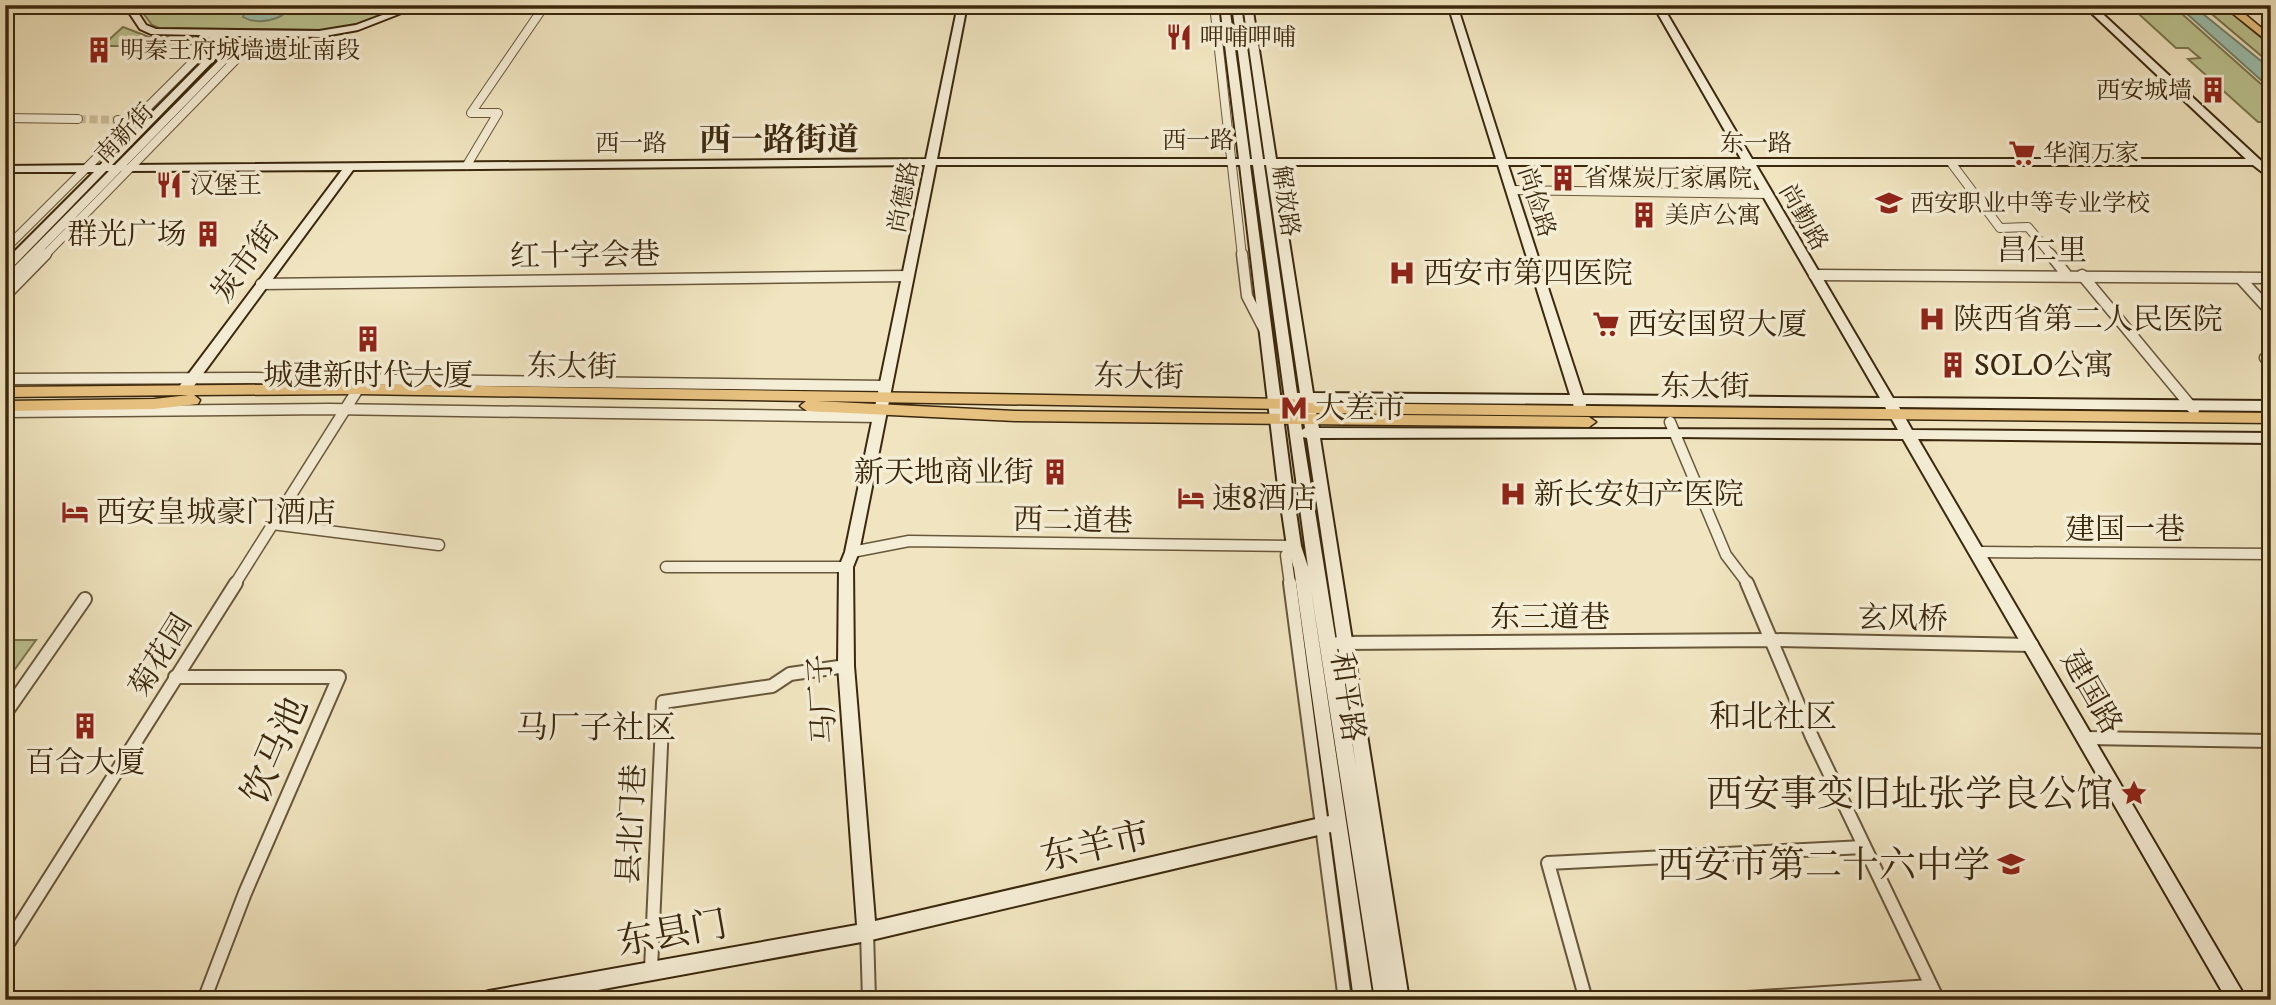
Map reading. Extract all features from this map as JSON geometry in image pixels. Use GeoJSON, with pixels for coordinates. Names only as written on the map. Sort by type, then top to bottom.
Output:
{"type":"FeatureCollection","features":[{"type":"Feature","properties":{"kind":"main road"},"geometry":{"type":"LineString","coordinates":[[2227,5],[2271,41]]}},
{"type":"Feature","properties":{"kind":"main road"},"geometry":{"type":"LineString","coordinates":[[2241,5],[2271,28]]}},
{"type":"Feature","properties":{"kind":"main road","name":"东大街"},"geometry":{"type":"LineString","coordinates":[[5,392],[181,384],[352,399]]}},
{"type":"Feature","properties":{"kind":"main road","name":"东大街"},"geometry":{"type":"LineString","coordinates":[[5,406],[352,399],[737,403],[1272,400],[1302,414],[1673,427],[2195,411],[2271,418]]}},
{"type":"Feature","properties":{"kind":"main road","name":"东大街"},"geometry":{"type":"LineString","coordinates":[[882,402],[1015,416],[1276,427],[1302,414],[1580,406],[1897,419],[2271,427]]}},
{"type":"Feature","properties":{"kind":"street"},"geometry":{"type":"LineString","coordinates":[[128,5],[148,30],[203,34],[285,34],[344,30],[418,5]]}},
{"type":"Feature","properties":{"kind":"street"},"geometry":{"type":"LineString","coordinates":[[467,165],[498,113],[471,113],[545,5]]}},
{"type":"Feature","properties":{"kind":"street","name":"尚德路"},"geometry":{"type":"LineString","coordinates":[[882,402],[963,5]]}},
{"type":"Feature","properties":{"kind":"street"},"geometry":{"type":"LineString","coordinates":[[1214,5],[1247,296],[1264,330]]}},
{"type":"Feature","properties":{"kind":"street","name":"解放路"},"geometry":{"type":"LineString","coordinates":[[1224,5],[1258,161]]}},
{"type":"Feature","properties":{"kind":"street","name":"解放路"},"geometry":{"type":"LineString","coordinates":[[1236,5],[1258,161],[1264,330],[1272,400]]}},
{"type":"Feature","properties":{"kind":"street"},"geometry":{"type":"LineString","coordinates":[[1247,5],[1258,161]]}},
{"type":"Feature","properties":{"kind":"street","name":"尚俭路"},"geometry":{"type":"LineString","coordinates":[[1452,5],[1580,406]]}},
{"type":"Feature","properties":{"kind":"street","name":"尚勤路"},"geometry":{"type":"LineString","coordinates":[[1657,5],[1897,419]]}},
{"type":"Feature","properties":{"kind":"street"},"geometry":{"type":"LineString","coordinates":[[2087,5],[2271,176]]}},
{"type":"Feature","properties":{"kind":"street"},"geometry":{"type":"LineString","coordinates":[[203,34],[218,37]]}},
{"type":"Feature","properties":{"kind":"street","name":"南新街"},"geometry":{"type":"LineString","coordinates":[[5,283],[236,48],[256,39],[285,34]]}},
{"type":"Feature","properties":{"kind":"street"},"geometry":{"type":"LineString","coordinates":[[5,249],[218,37]]}},
{"type":"Feature","properties":{"kind":"street","name":"南新街"},"geometry":{"type":"LineString","coordinates":[[5,268],[222,48],[218,37]]}},
{"type":"Feature","properties":{"kind":"street"},"geometry":{"type":"LineString","coordinates":[[5,296],[135,166],[256,39]]}},
{"type":"Feature","properties":{"kind":"street"},"geometry":{"type":"LineString","coordinates":[[5,118],[78,119]]}},
{"type":"Feature","properties":{"kind":"street"},"geometry":{"type":"LineString","coordinates":[[118,120],[151,120]]}},
{"type":"Feature","properties":{"kind":"street","name":"西一路"},"geometry":{"type":"LineString","coordinates":[[5,169],[101,169],[121,166],[1258,161]]}},
{"type":"Feature","properties":{"kind":"street","name":"东一路"},"geometry":{"type":"LineString","coordinates":[[1258,161],[1749,164],[2255,162]]}},
{"type":"Feature","properties":{"kind":"street","name":"和平路"},"geometry":{"type":"LineString","coordinates":[[1258,161],[1302,414],[1337,643],[1385,1000]]}},
{"type":"Feature","properties":{"kind":"street"},"geometry":{"type":"LineString","coordinates":[[1952,164],[2000,228],[2028,228],[2066,274]]}},
{"type":"Feature","properties":{"kind":"street","name":"炭市街"},"geometry":{"type":"LineString","coordinates":[[181,384],[261,284],[344,166]]}},
{"type":"Feature","properties":{"kind":"street","name":"炭市街"},"geometry":{"type":"LineString","coordinates":[[181,384],[344,166]]}},
{"type":"Feature","properties":{"kind":"street"},"geometry":{"type":"LineString","coordinates":[[1511,190],[1767,194]]}},
{"type":"Feature","properties":{"kind":"street","name":"昌仁里"},"geometry":{"type":"LineString","coordinates":[[1814,275],[2066,274],[2271,278]]}},
{"type":"Feature","properties":{"kind":"street"},"geometry":{"type":"LineString","coordinates":[[2082,275],[2195,411],[2271,406]]}},
{"type":"Feature","properties":{"kind":"street","name":"红十字会巷"},"geometry":{"type":"LineString","coordinates":[[261,284],[908,276]]}},
{"type":"Feature","properties":{"kind":"street"},"geometry":{"type":"LineString","coordinates":[[2240,278],[2271,312]]}},
{"type":"Feature","properties":{"kind":"street"},"geometry":{"type":"LineString","coordinates":[[5,379],[882,402]]}},
{"type":"Feature","properties":{"kind":"street"},"geometry":{"type":"LineString","coordinates":[[5,412],[352,399]]}},
{"type":"Feature","properties":{"kind":"street","name":"菊花园"},"geometry":{"type":"LineString","coordinates":[[5,948],[352,399]]}},
{"type":"Feature","properties":{"kind":"street","name":"和平路"},"geometry":{"type":"LineString","coordinates":[[1272,400],[1294,546],[1301,568],[1330,824],[1364,1000]]}},
{"type":"Feature","properties":{"kind":"street","name":"马厂子"},"geometry":{"type":"LineString","coordinates":[[869,1000],[867,932],[846,666],[849,559],[882,402]]}},
{"type":"Feature","properties":{"kind":"street"},"geometry":{"type":"LineString","coordinates":[[1897,419],[2271,438]]}},
{"type":"Feature","properties":{"kind":"street","name":"建国路"},"geometry":{"type":"LineString","coordinates":[[1897,419],[1979,552],[2238,1000]]}},
{"type":"Feature","properties":{"kind":"street"},"geometry":{"type":"LineString","coordinates":[[1673,427],[1726,555],[1752,589],[1812,737],[1938,1000]]}},
{"type":"Feature","properties":{"kind":"street"},"geometry":{"type":"LineString","coordinates":[[272,524],[439,545]]}},
{"type":"Feature","properties":{"kind":"street","name":"西二道巷"},"geometry":{"type":"LineString","coordinates":[[666,567],[849,559],[909,541],[1294,546]]}},
{"type":"Feature","properties":{"kind":"street","name":"建国一巷"},"geometry":{"type":"LineString","coordinates":[[1979,552],[2271,554]]}},
{"type":"Feature","properties":{"kind":"street"},"geometry":{"type":"LineString","coordinates":[[5,714],[86,599]]}},
{"type":"Feature","properties":{"kind":"street","name":"东三道巷"},"geometry":{"type":"LineString","coordinates":[[1337,643],[1772,640]]}},
{"type":"Feature","properties":{"kind":"street","name":"玄风桥"},"geometry":{"type":"LineString","coordinates":[[1772,640],[2032,645]]}},
{"type":"Feature","properties":{"kind":"street"},"geometry":{"type":"LineString","coordinates":[[1337,643],[1400,1000]]}},
{"type":"Feature","properties":{"kind":"street","name":"县北门巷"},"geometry":{"type":"LineString","coordinates":[[651,969],[663,702],[772,686],[790,674],[846,666]]}},
{"type":"Feature","properties":{"kind":"street","name":"饮马池"},"geometry":{"type":"LineString","coordinates":[[176,677],[339,677],[245,893],[204,1000]]}},
{"type":"Feature","properties":{"kind":"street"},"geometry":{"type":"LineString","coordinates":[[2086,738],[2271,741]]}},
{"type":"Feature","properties":{"kind":"street"},"geometry":{"type":"LineString","coordinates":[[1330,824],[1345,1000]]}},
{"type":"Feature","properties":{"kind":"street","name":"东羊市"},"geometry":{"type":"LineString","coordinates":[[867,932],[1330,824]]}},
{"type":"Feature","properties":{"kind":"street"},"geometry":{"type":"LineString","coordinates":[[1586,1000],[1548,863],[1864,847]]}},
{"type":"Feature","properties":{"kind":"street","name":"东县门"},"geometry":{"type":"LineString","coordinates":[[489,1000],[535,996],[651,969],[867,932]]}},
{"type":"Feature","properties":{"kind":"street"},"geometry":{"type":"LineString","coordinates":[[1716,1000],[1931,986]]}},
{"type":"Feature","properties":{"kind":"shaded area"},"geometry":{"type":"Polygon","coordinates":[[[137,5],[409,5],[352,26],[329,30],[159,28],[152,25],[137,5]]]}},
{"type":"Feature","properties":{"kind":"shaded area"},"geometry":{"type":"Polygon","coordinates":[[[252,5],[291,5],[283,15],[270,20],[255,21],[243,17],[245,10],[252,5]]]}},
{"type":"Feature","properties":{"kind":"shaded area"},"geometry":{"type":"Polygon","coordinates":[[[2129,5],[2172,5],[2271,93],[2271,122],[2258,122],[2188,59],[2200,58],[2188,48],[2176,48],[2129,5]]]}},
{"type":"Feature","properties":{"kind":"shaded area"},"geometry":{"type":"Polygon","coordinates":[[[2177,5],[2192,5],[2271,69],[2271,89],[2177,5]]]}},
{"type":"Feature","properties":{"kind":"shaded area"},"geometry":{"type":"Polygon","coordinates":[[[2201,5],[2222,5],[2271,46],[2271,64],[2201,5]]]}},
{"type":"Feature","properties":{"kind":"shaded area"},"geometry":{"type":"Polygon","coordinates":[[[123,27],[149,37],[198,38],[189,46],[102,46],[123,27]]]}},
{"type":"Feature","properties":{"kind":"shaded area"},"geometry":{"type":"Polygon","coordinates":[[[5,640],[36,640],[5,683],[5,640]]]}},
{"type":"Feature","properties":{"kind":"tunnel"},"geometry":{"type":"LineString","coordinates":[[78,119],[118,120]]}},
{"type":"Feature","properties":{"kind":"place","name":"呷哺呷哺"},"geometry":{"type":"Point","coordinates":[1179,37]}},
{"type":"Feature","properties":{"kind":"place","name":"明秦王府城墙遗址南段"},"geometry":{"type":"Point","coordinates":[99,50]}},
{"type":"Feature","properties":{"kind":"place","name":"西安城墙"},"geometry":{"type":"Point","coordinates":[2213,90]}},
{"type":"Feature","properties":{"kind":"place","name":"华润万家"},"geometry":{"type":"Point","coordinates":[2022,153]}},
{"type":"Feature","properties":{"kind":"place","name":"省煤炭厅家属院"},"geometry":{"type":"Point","coordinates":[1563,178]}},
{"type":"Feature","properties":{"kind":"place","name":"汉堡王"},"geometry":{"type":"Point","coordinates":[169,185]}},
{"type":"Feature","properties":{"kind":"place","name":"西安职业中等专业学校"},"geometry":{"type":"Point","coordinates":[1889,203]}},
{"type":"Feature","properties":{"kind":"place","name":"美庐公寓"},"geometry":{"type":"Point","coordinates":[1644,215]}},
{"type":"Feature","properties":{"kind":"place","name":"群光广场"},"geometry":{"type":"Point","coordinates":[208,234]}},
{"type":"Feature","properties":{"kind":"place","name":"西安市第四医院"},"geometry":{"type":"Point","coordinates":[1402,273]}},
{"type":"Feature","properties":{"kind":"place","name":"陕西省第二人民医院"},"geometry":{"type":"Point","coordinates":[1932,319]}},
{"type":"Feature","properties":{"kind":"place","name":"西安国贸大厦"},"geometry":{"type":"Point","coordinates":[1606,324]}},
{"type":"Feature","properties":{"kind":"place","name":"城建新时代大厦"},"geometry":{"type":"Point","coordinates":[368,339]}},
{"type":"Feature","properties":{"kind":"place","name":"SOLO公寓"},"geometry":{"type":"Point","coordinates":[1953,365]}},
{"type":"Feature","properties":{"kind":"place","name":"大差市"},"geometry":{"type":"Point","coordinates":[1294,408]}},
{"type":"Feature","properties":{"kind":"place","name":"新天地商业街"},"geometry":{"type":"Point","coordinates":[1055,472]}},
{"type":"Feature","properties":{"kind":"place","name":"新长安妇产医院"},"geometry":{"type":"Point","coordinates":[1513,494]}},
{"type":"Feature","properties":{"kind":"place","name":"速8酒店"},"geometry":{"type":"Point","coordinates":[1191,498]}},
{"type":"Feature","properties":{"kind":"place","name":"西安皇城豪门酒店"},"geometry":{"type":"Point","coordinates":[75,512]}},
{"type":"Feature","properties":{"kind":"place","name":"百合大厦"},"geometry":{"type":"Point","coordinates":[85,726]}},
{"type":"Feature","properties":{"kind":"place","name":"西安事变旧址张学良公馆"},"geometry":{"type":"Point","coordinates":[2134,793]}},
{"type":"Feature","properties":{"kind":"place","name":"西安市第二十六中学"},"geometry":{"type":"Point","coordinates":[2011,864]}},
{"type":"Feature","properties":{"kind":"district","name":"西一路街道"},"geometry":{"type":"Point","coordinates":[779,139]}},
{"type":"Feature","properties":{"kind":"district","name":"和北社区"},"geometry":{"type":"Point","coordinates":[1773,716]}},
{"type":"Feature","properties":{"kind":"district","name":"马厂子社区"},"geometry":{"type":"Point","coordinates":[596,727]}}]}
